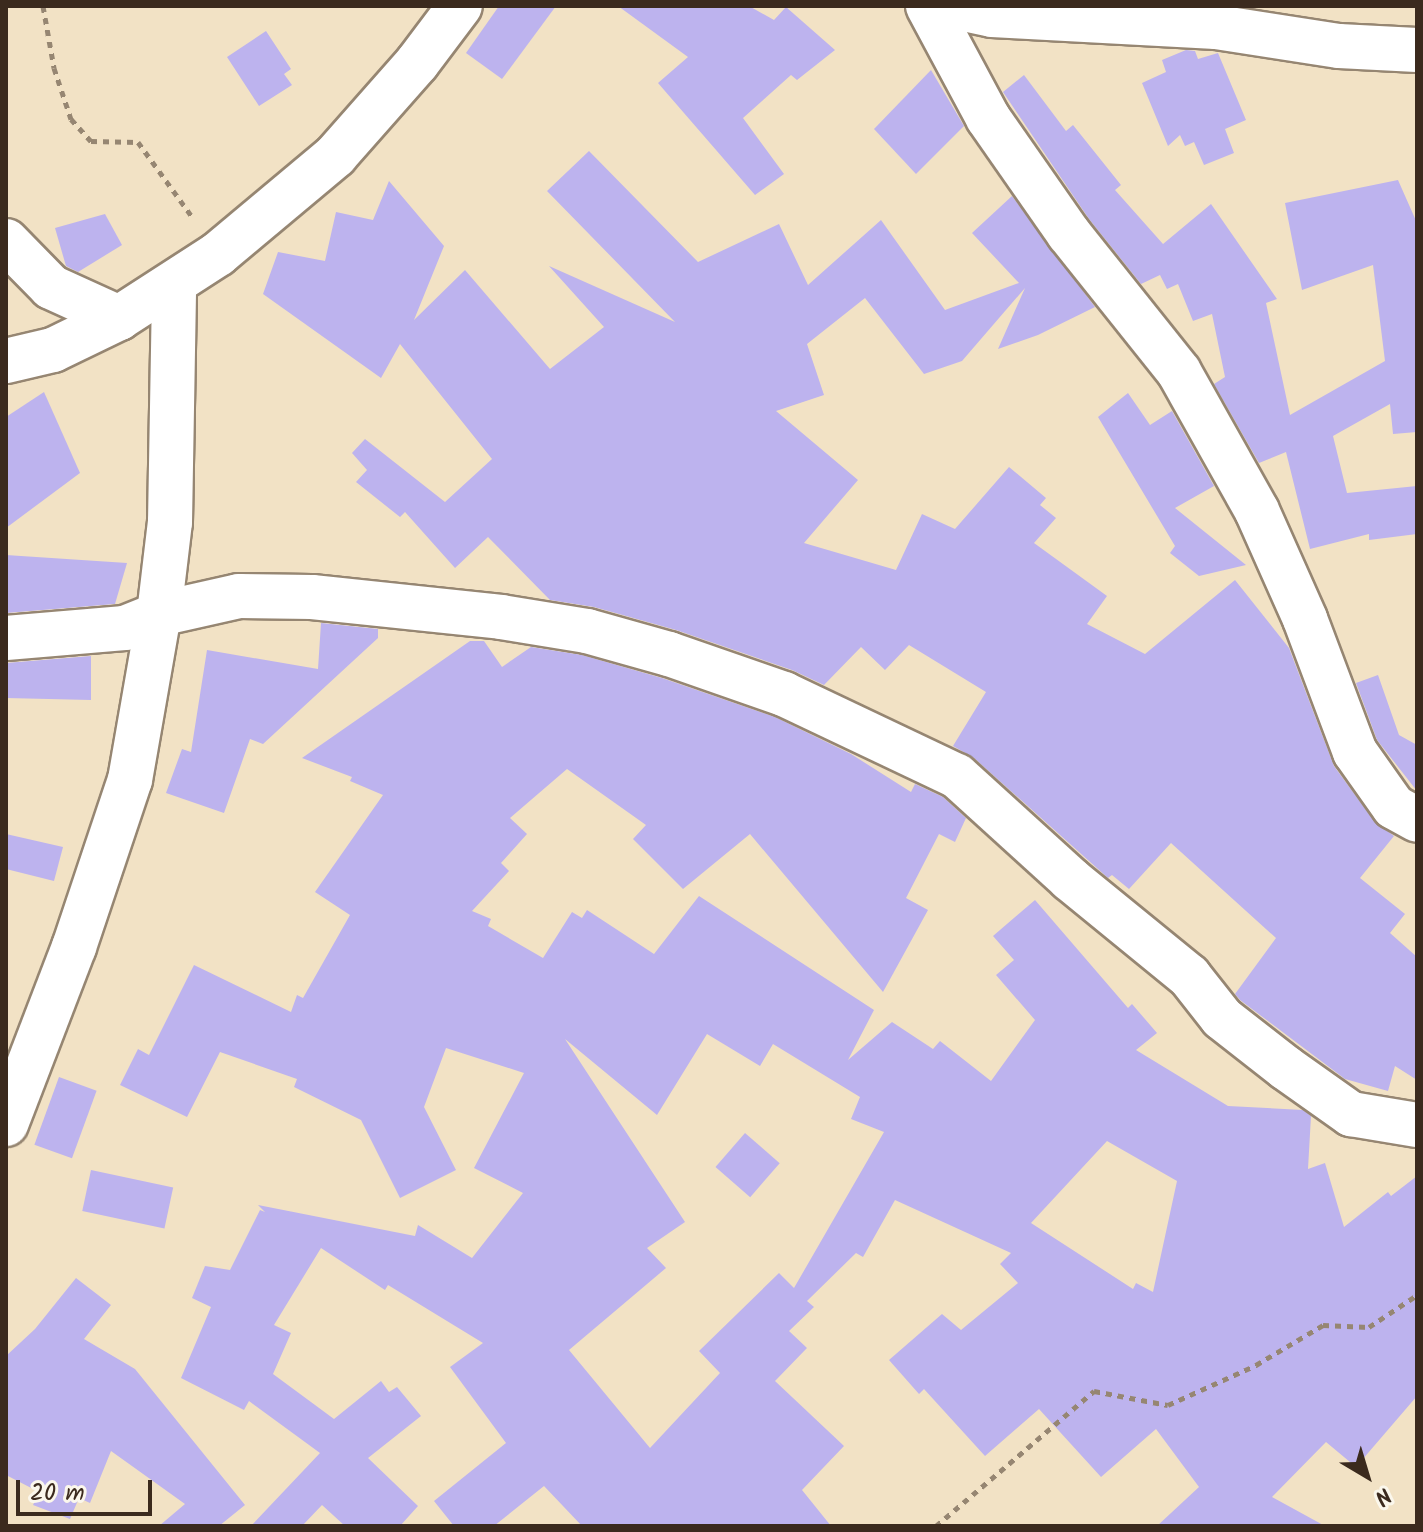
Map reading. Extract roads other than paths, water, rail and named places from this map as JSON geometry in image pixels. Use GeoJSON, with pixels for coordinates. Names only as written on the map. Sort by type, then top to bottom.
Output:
{"type":"FeatureCollection","features":[{"type":"Feature","properties":{"kind":"street"},"geometry":{"type":"LineString","coordinates":[[6,361],[53,350],[119,318],[174,286],[218,254],[335,156],[417,63],[460,6]]}},
{"type":"Feature","properties":{"kind":"street"},"geometry":{"type":"LineString","coordinates":[[928,6],[988,118],[1069,234],[1179,372],[1257,511],[1305,619],[1355,752],[1394,807],[1417,820]]}},
{"type":"Feature","properties":{"kind":"street"},"geometry":{"type":"LineString","coordinates":[[950,6],[992,15],[1216,27],[1316,43],[1417,50]]}},
{"type":"Feature","properties":{"kind":"street"},"geometry":{"type":"LineString","coordinates":[[6,241],[51,287],[119,318]]}},
{"type":"Feature","properties":{"kind":"street"},"geometry":{"type":"LineString","coordinates":[[6,1124],[74,947],[130,780],[159,614],[170,522],[174,286]]}},
{"type":"Feature","properties":{"kind":"street"},"geometry":{"type":"LineString","coordinates":[[6,638],[125,628],[159,614],[239,596],[312,597],[501,617],[587,631],[669,654],[784,694],[957,776],[1070,879],[1189,976],[1222,1018],[1286,1068],[1351,1114],[1417,1125]]}}]}
